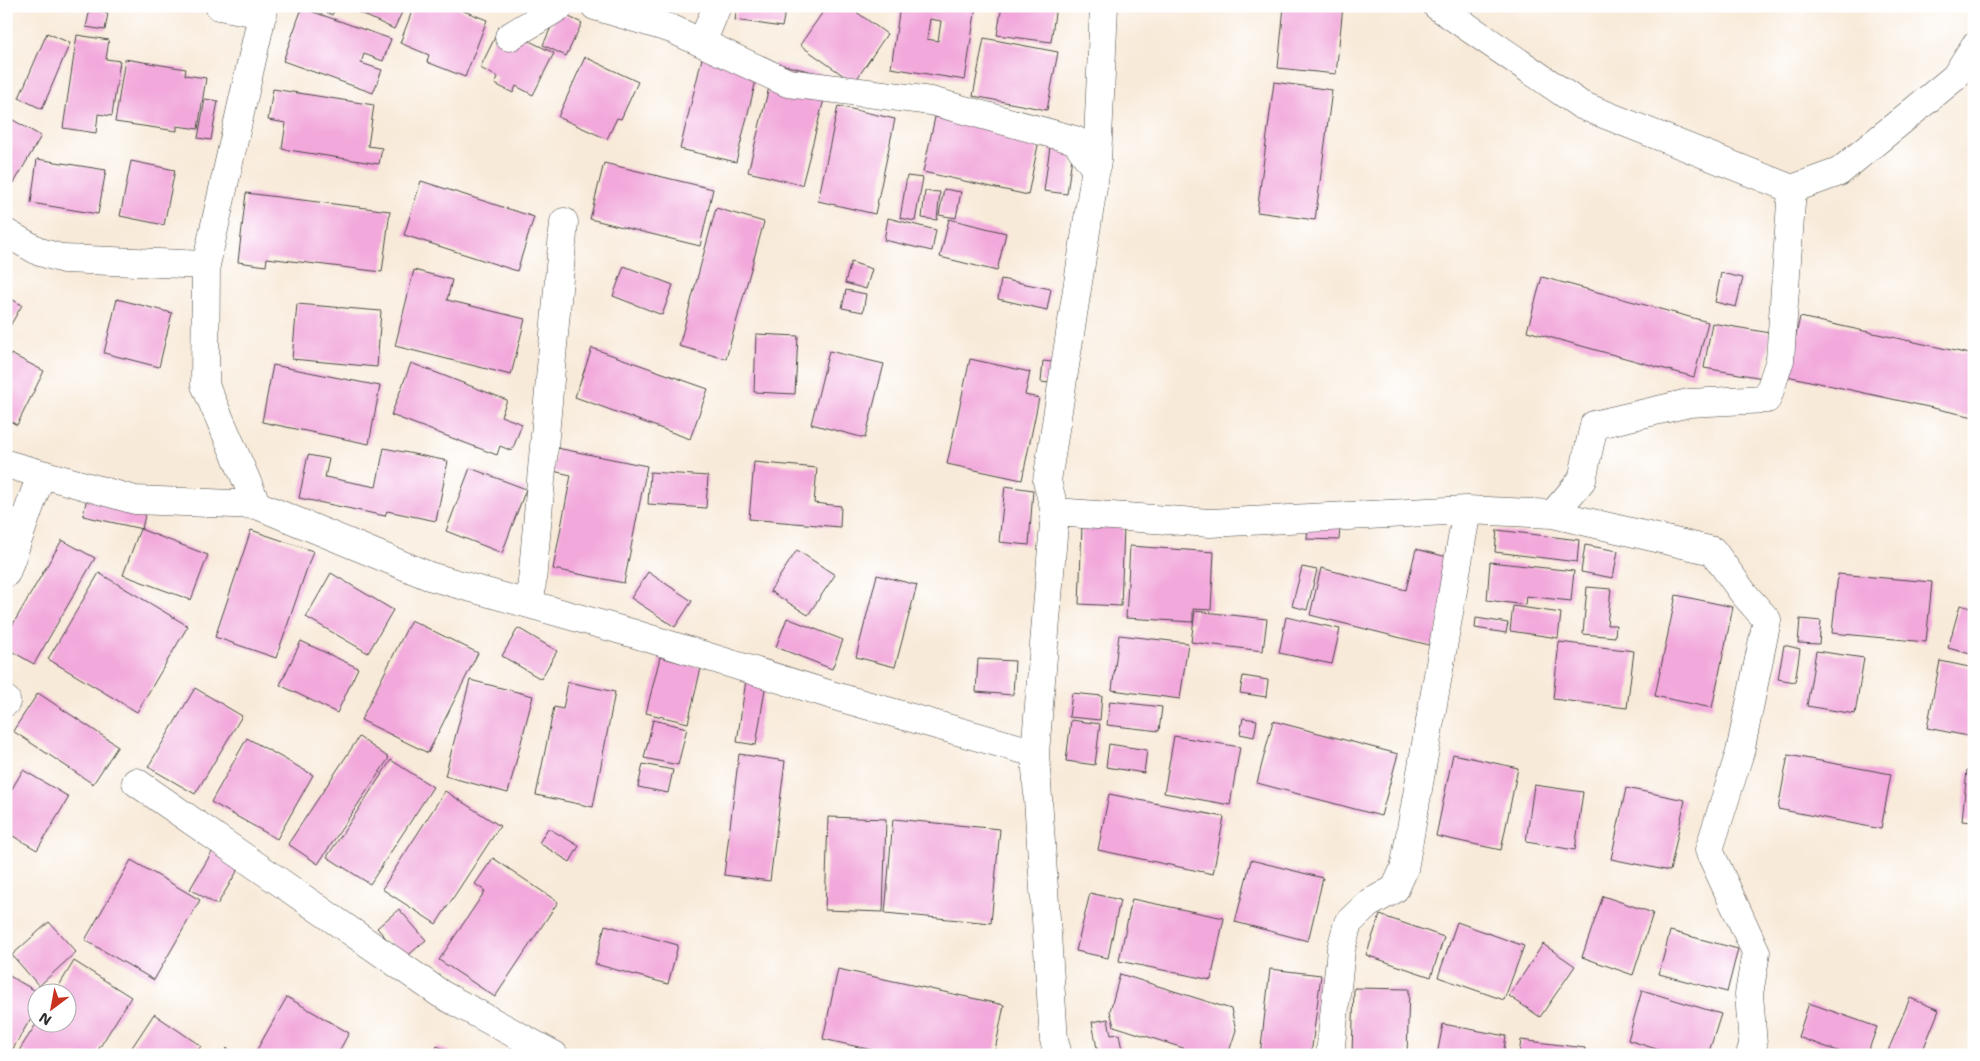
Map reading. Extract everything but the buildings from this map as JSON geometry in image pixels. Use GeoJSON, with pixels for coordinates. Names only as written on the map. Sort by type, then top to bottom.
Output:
{"type":"FeatureCollection","features":[{"type":"Feature","properties":{"kind":"street"},"geometry":{"type":"LineString","coordinates":[[219,6],[264,10],[206,265],[205,386],[257,505]]}},
{"type":"Feature","properties":{"kind":"street"},"geometry":{"type":"LineString","coordinates":[[510,37],[560,6]]}},
{"type":"Feature","properties":{"kind":"street"},"geometry":{"type":"LineString","coordinates":[[595,6],[672,29],[788,83],[931,101],[1075,140],[1096,170]]}},
{"type":"Feature","properties":{"kind":"street"},"geometry":{"type":"LineString","coordinates":[[702,43],[717,6]]}},
{"type":"Feature","properties":{"kind":"street"},"geometry":{"type":"LineString","coordinates":[[1058,1055],[1054,1040],[1036,753],[1055,512],[1047,481],[1096,170],[1104,6]]}},
{"type":"Feature","properties":{"kind":"street"},"geometry":{"type":"LineString","coordinates":[[1438,6],[1581,104],[1792,189],[1839,172],[1955,78],[1974,47]]}},
{"type":"Feature","properties":{"kind":"street"},"geometry":{"type":"LineString","coordinates":[[1553,514],[1582,480],[1594,425],[1689,403],[1767,399],[1780,360],[1792,189]]}},
{"type":"Feature","properties":{"kind":"street"},"geometry":{"type":"LineString","coordinates":[[530,604],[564,222]]}},
{"type":"Feature","properties":{"kind":"street"},"geometry":{"type":"LineString","coordinates":[[6,233],[40,252],[64,258],[206,265]]}},
{"type":"Feature","properties":{"kind":"street"},"geometry":{"type":"LineString","coordinates":[[6,464],[135,500],[257,505],[429,576],[635,634],[838,697],[1036,753]]}},
{"type":"Feature","properties":{"kind":"street"},"geometry":{"type":"LineString","coordinates":[[6,573],[41,475]]}},
{"type":"Feature","properties":{"kind":"street"},"geometry":{"type":"LineString","coordinates":[[1055,512],[1210,523],[1467,510],[1553,514],[1713,551],[1744,594],[1767,620],[1740,752],[1709,850],[1756,952],[1749,994],[1753,1045],[1750,1055]]}},
{"type":"Feature","properties":{"kind":"street"},"geometry":{"type":"LineString","coordinates":[[1330,1055],[1340,949],[1348,923],[1368,904],[1395,889],[1404,869],[1467,510]]}},
{"type":"Feature","properties":{"kind":"street"},"geometry":{"type":"LineString","coordinates":[[136,782],[441,994],[554,1055]]}}]}
